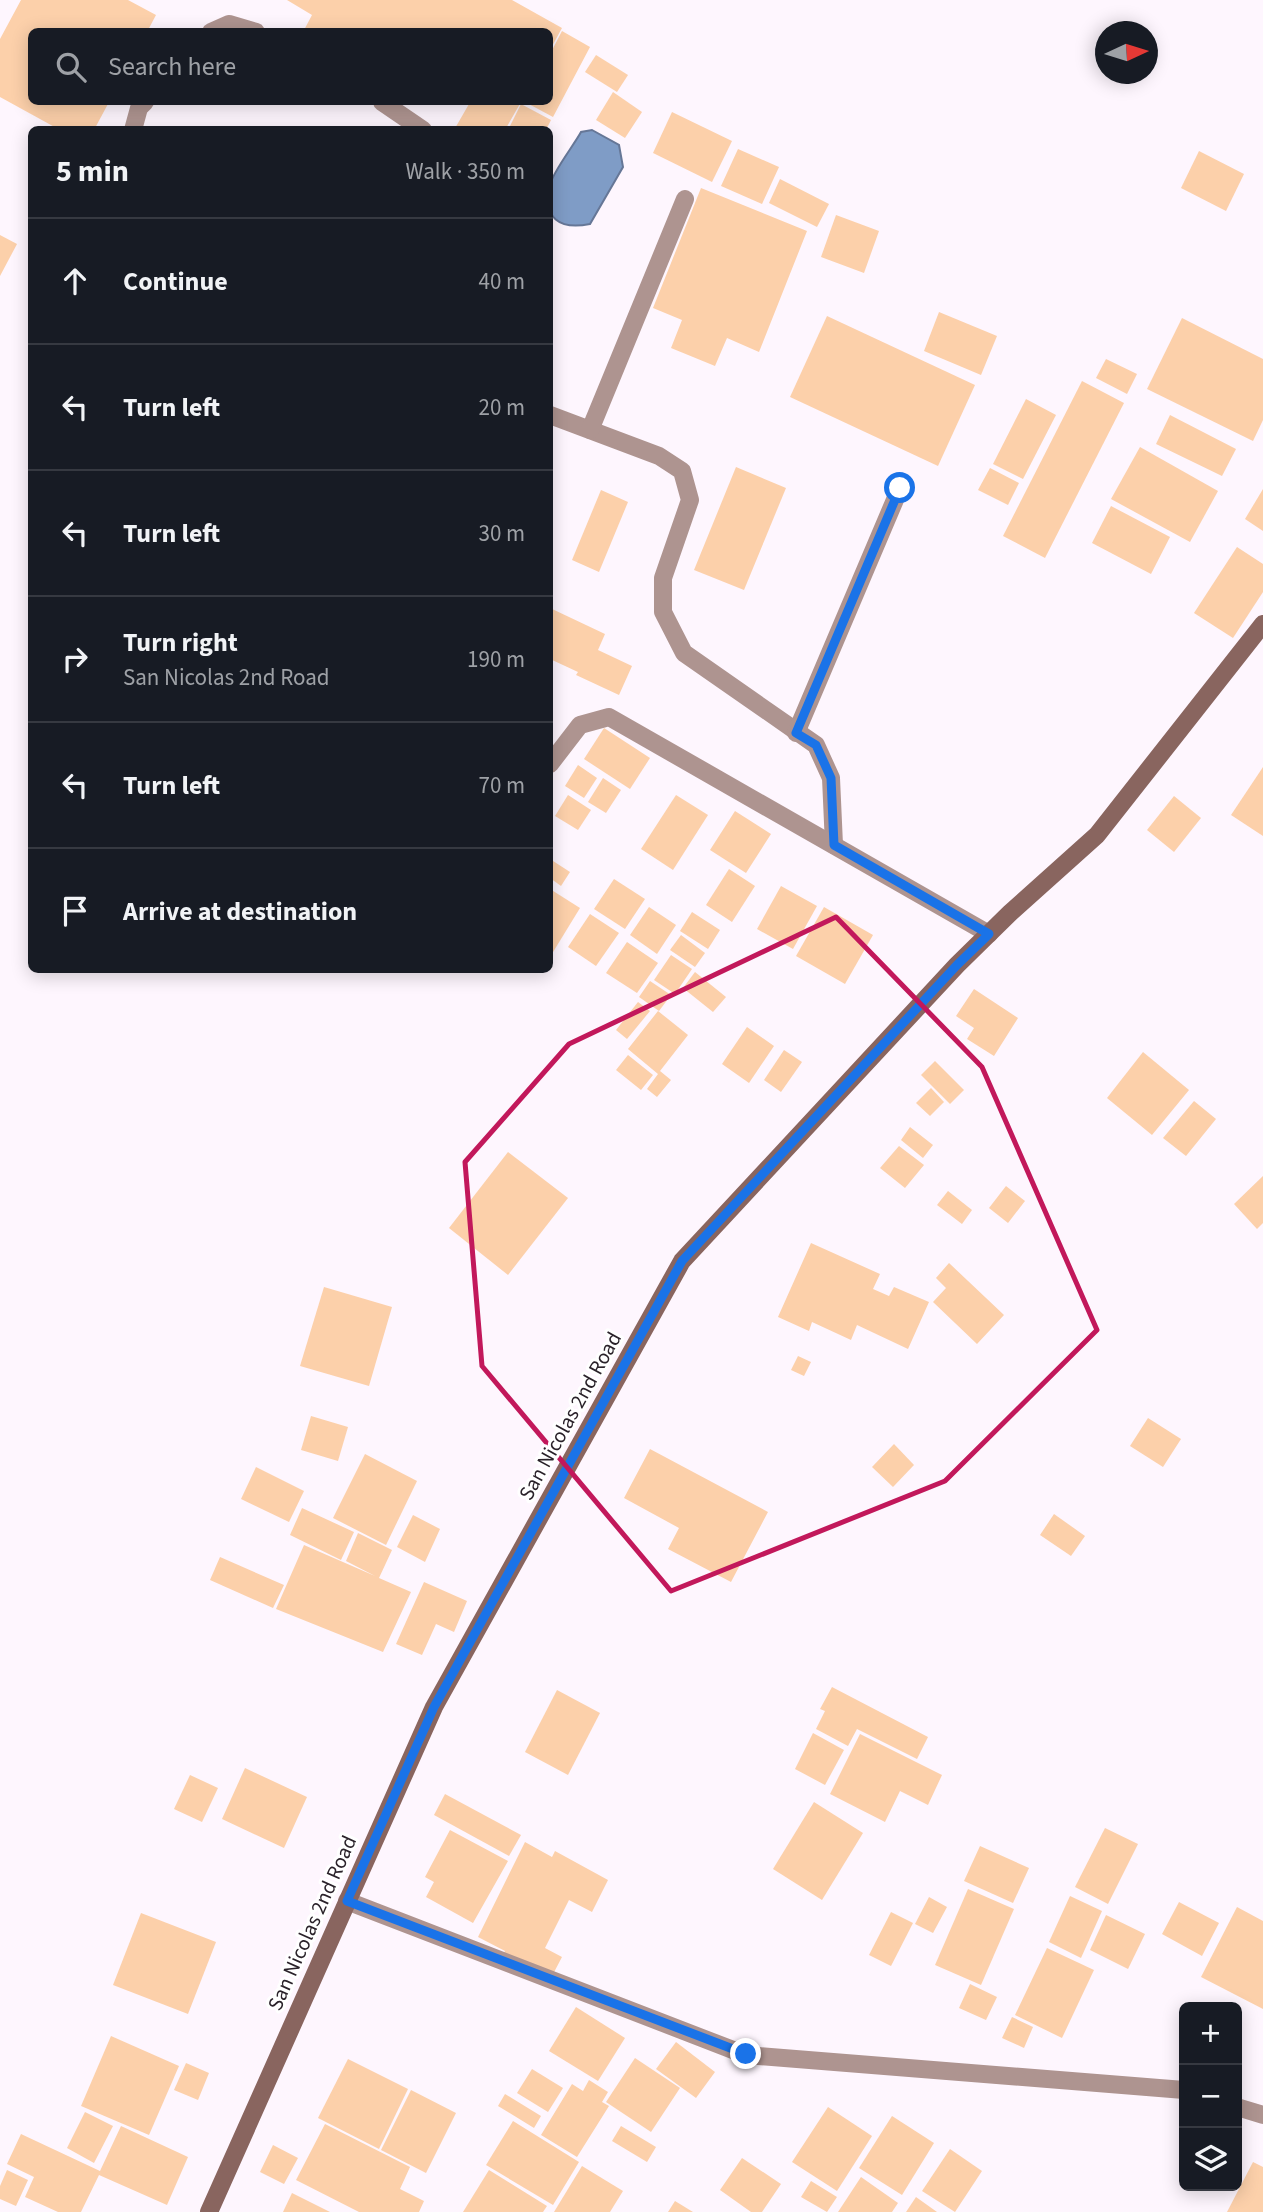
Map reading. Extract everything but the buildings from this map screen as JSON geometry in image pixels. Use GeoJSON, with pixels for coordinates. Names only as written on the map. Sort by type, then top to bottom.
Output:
{"type":"FeatureCollection","features":[{"type":"Feature","properties":{"kind":"street"},"geometry":{"type":"LineString","coordinates":[[220,28],[229,24],[242,28]]}},
{"type":"Feature","properties":{"kind":"street"},"geometry":{"type":"LineString","coordinates":[[134,126],[142,105]]}},
{"type":"Feature","properties":{"kind":"street"},"geometry":{"type":"LineString","coordinates":[[386,105],[417,126]]}},
{"type":"Feature","properties":{"kind":"street"},"geometry":{"type":"LineString","coordinates":[[590,430],[685,199]]}},
{"type":"Feature","properties":{"kind":"street"},"geometry":{"type":"LineString","coordinates":[[553,416],[659,456],[682,471],[690,500],[663,578],[663,612],[684,653],[816,745],[831,778],[834,845]]}},
{"type":"Feature","properties":{"kind":"street"},"geometry":{"type":"LineString","coordinates":[[796,733],[900,488]]}},
{"type":"Feature","properties":{"kind":"street","name":"San Nicolas 2nd Road"},"geometry":{"type":"LineString","coordinates":[[209,2212],[434,1707],[682,1261],[957,965],[1097,835],[1263,624]]}},
{"type":"Feature","properties":{"kind":"street"},"geometry":{"type":"LineString","coordinates":[[553,760],[580,725],[609,717],[989,934]]}},
{"type":"Feature","properties":{"kind":"street"},"geometry":{"type":"LineString","coordinates":[[347,1901],[746,2054],[1179,2090]]}},
{"type":"Feature","properties":{"kind":"street"},"geometry":{"type":"LineString","coordinates":[[1242,2109],[1263,2115]]}},
{"type":"Feature","properties":{"kind":"highlighted area"},"geometry":{"type":"Polygon","coordinates":[[[836,917],[982,1067],[1097,1330],[945,1481],[671,1591],[482,1366],[465,1162],[569,1044],[836,917]]]}},
{"type":"Feature","properties":{"kind":"water"},"geometry":{"type":"Polygon","coordinates":[[[592,130],[619,145],[623,167],[590,224],[570,225],[553,216],[553,178],[581,132],[592,130]]]}},
{"type":"Feature","properties":{"kind":"route"},"geometry":{"type":"LineString","coordinates":[[746,2054],[347,1901],[434,1707],[682,1261],[957,965],[989,934],[834,845],[831,778],[816,745],[796,733],[900,488]]}}]}
